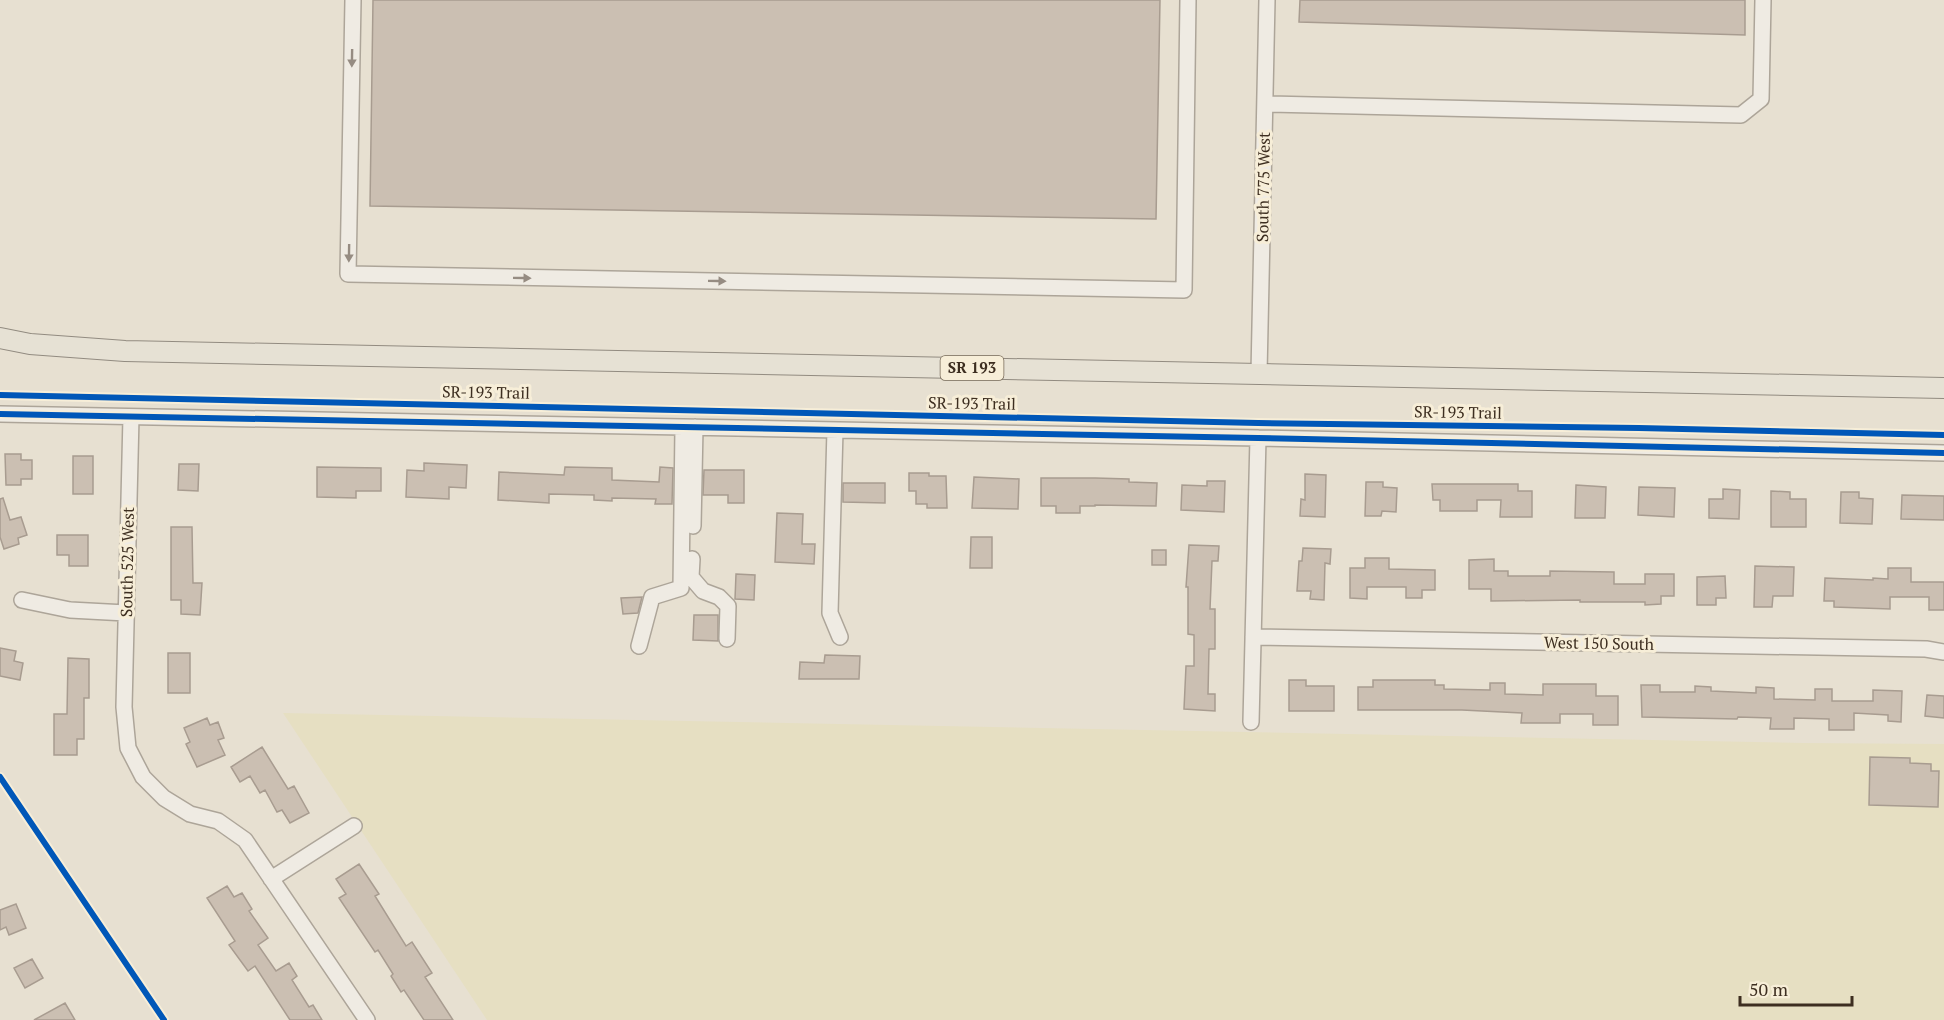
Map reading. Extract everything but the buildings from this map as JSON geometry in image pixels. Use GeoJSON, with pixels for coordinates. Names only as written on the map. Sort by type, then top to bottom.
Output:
{"type":"FeatureCollection","features":[{"type":"Feature","properties":{"kind":"main road","name":"SR 193"},"geometry":{"type":"LineString","coordinates":[[0,338],[30,344],[125,351],[1944,388]]}},
{"type":"Feature","properties":{"kind":"street"},"geometry":{"type":"LineString","coordinates":[[353,0],[348,274],[1184,290],[1188,0]]}},
{"type":"Feature","properties":{"kind":"street","name":"South 775 West"},"geometry":{"type":"LineString","coordinates":[[1259,374],[1267,0]]}},
{"type":"Feature","properties":{"kind":"street"},"geometry":{"type":"LineString","coordinates":[[1265,104],[1741,115],[1761,99],[1763,0]]}},
{"type":"Feature","properties":{"kind":"street"},"geometry":{"type":"LineString","coordinates":[[0,414],[1944,453]]}},
{"type":"Feature","properties":{"kind":"street","name":"South 525 West"},"geometry":{"type":"LineString","coordinates":[[131,417],[124,707],[128,748],[143,777],[164,798],[190,814],[218,821],[245,840],[367,1020]]}},
{"type":"Feature","properties":{"kind":"street"},"geometry":{"type":"LineString","coordinates":[[689,427],[691,577],[703,591],[719,597],[728,606],[727,639]]}},
{"type":"Feature","properties":{"kind":"street"},"geometry":{"type":"LineString","coordinates":[[639,646],[652,597],[681,588],[689,427]]}},
{"type":"Feature","properties":{"kind":"street"},"geometry":{"type":"LineString","coordinates":[[835,430],[830,613],[840,637]]}},
{"type":"Feature","properties":{"kind":"street"},"geometry":{"type":"LineString","coordinates":[[1251,722],[1258,438]]}},
{"type":"Feature","properties":{"kind":"street"},"geometry":{"type":"LineString","coordinates":[[22,600],[70,610],[126,613]]}},
{"type":"Feature","properties":{"kind":"street","name":"West 150 South"},"geometry":{"type":"LineString","coordinates":[[1253,637],[1914,649],[1944,652]]}},
{"type":"Feature","properties":{"kind":"street"},"geometry":{"type":"LineString","coordinates":[[272,879],[354,826]]}},
{"type":"Feature","properties":{"kind":"shaded area"},"geometry":{"type":"Polygon","coordinates":[[[283,713],[1944,744],[1944,1020],[487,1020],[283,713]]]}},
{"type":"Feature","properties":{"kind":"cycle path","name":"SR-193 Trail"},"geometry":{"type":"LineString","coordinates":[[0,395],[1258,423],[1944,435]]}},
{"type":"Feature","properties":{"kind":"cycle path"},"geometry":{"type":"LineString","coordinates":[[0,414],[1944,453]]}},
{"type":"Feature","properties":{"kind":"cycle path"},"geometry":{"type":"LineString","coordinates":[[0,777],[164,1020]]}}]}
